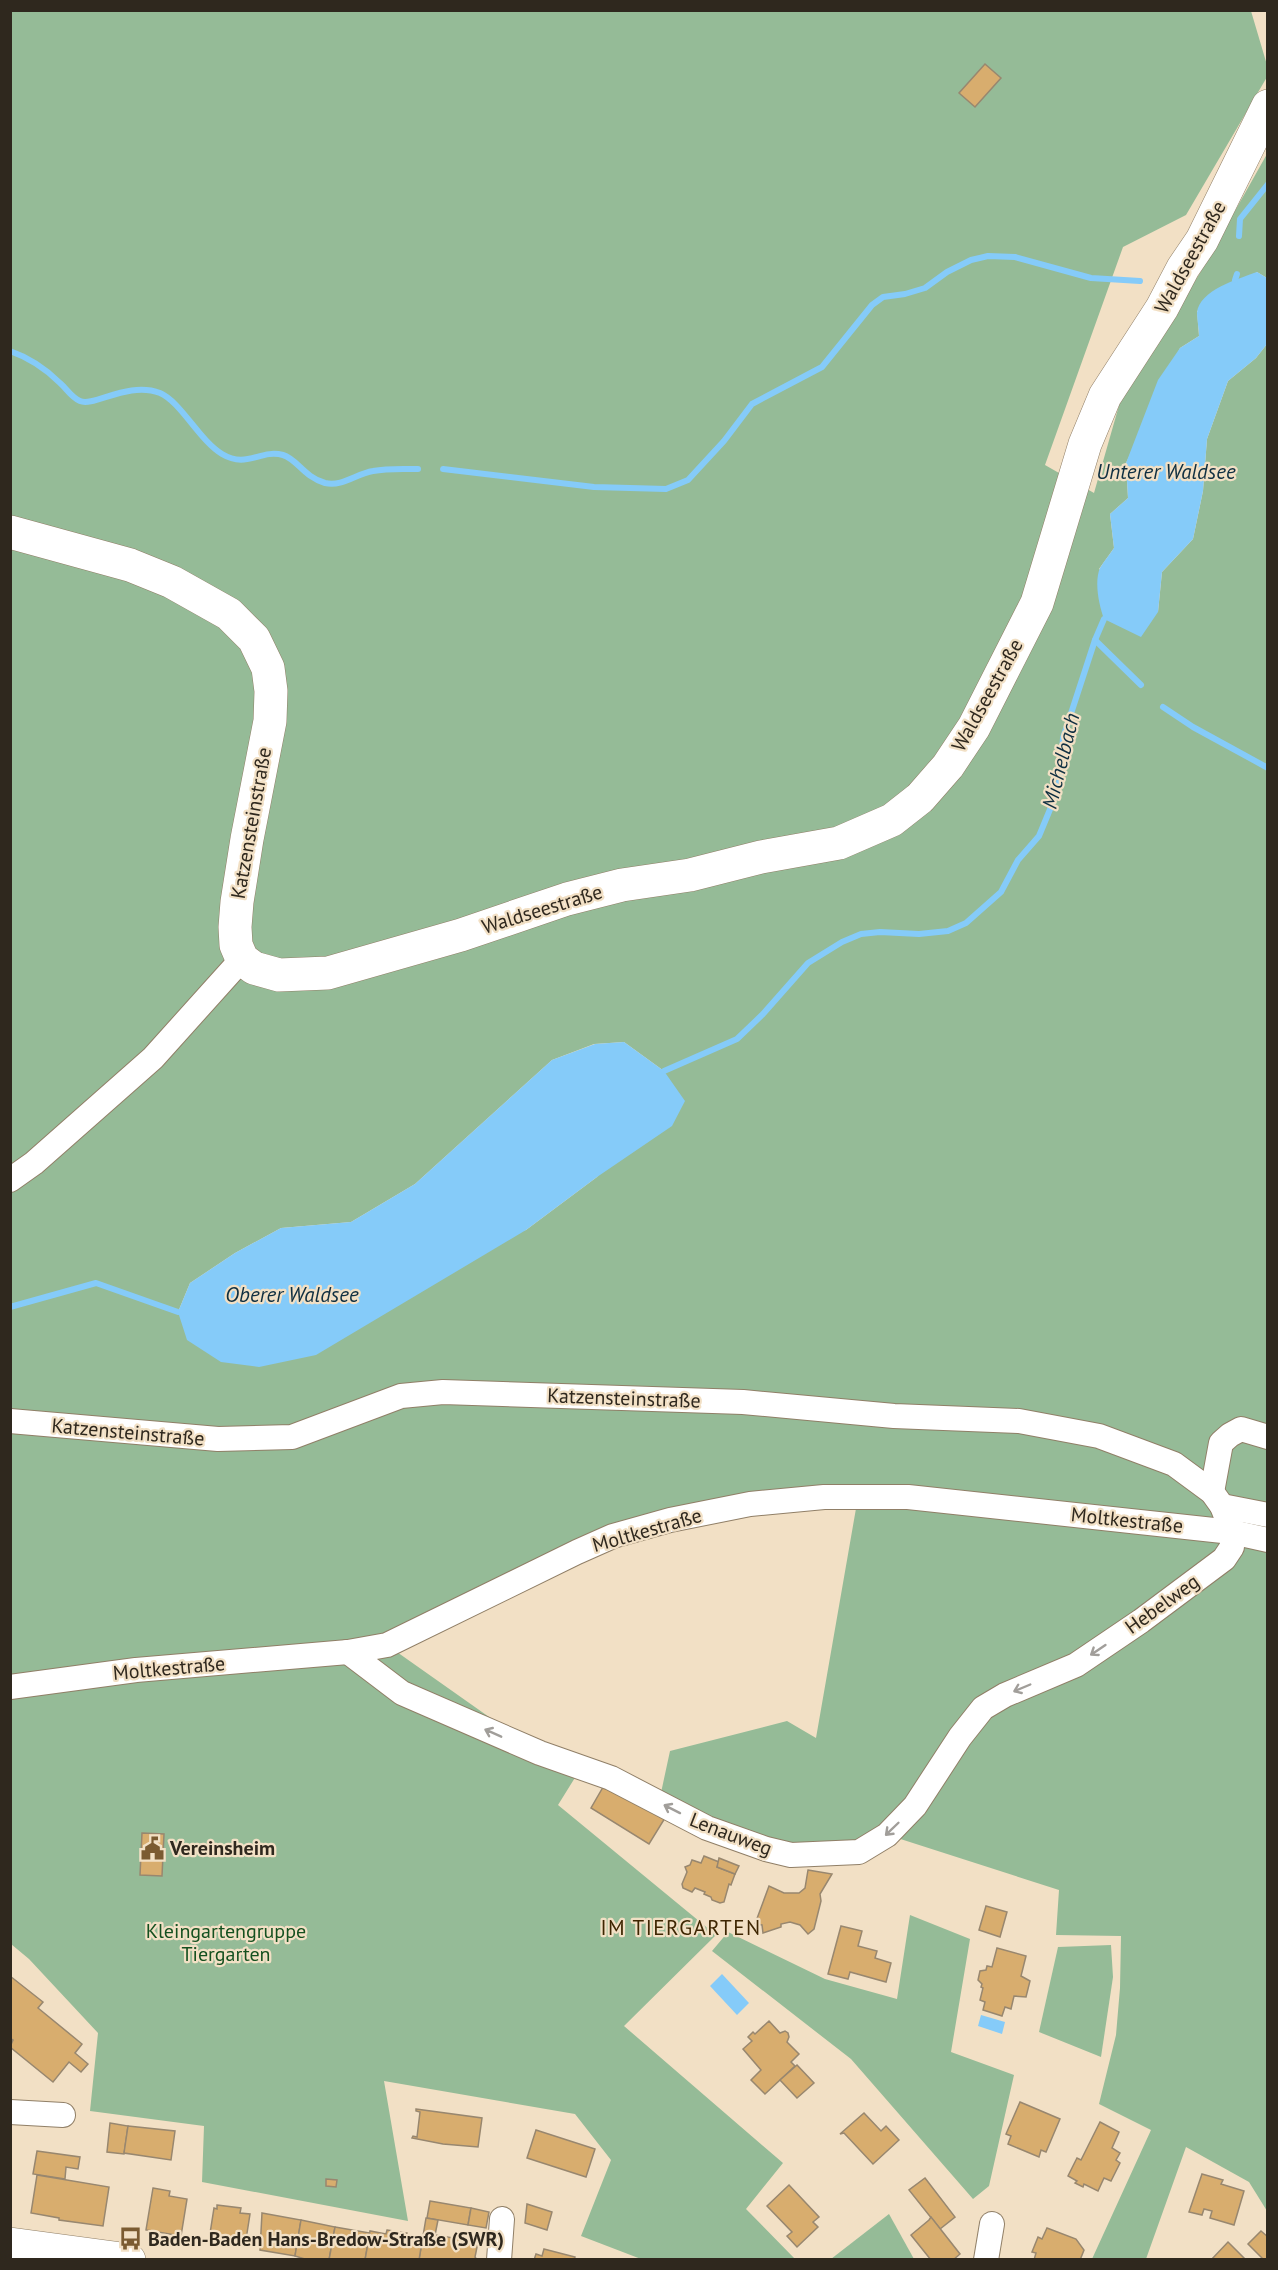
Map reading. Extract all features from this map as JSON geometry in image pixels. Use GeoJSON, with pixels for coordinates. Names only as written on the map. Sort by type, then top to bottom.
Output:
{"type":"FeatureCollection","features":[{"type":"Feature","properties":{"kind":"street","name":"Waldseestraße"},"geometry":{"type":"LineString","coordinates":[[242,959],[254,968],[279,975],[328,974],[461,935],[567,899],[611,888],[690,875],[761,857],[839,843],[892,820],[920,798],[948,766],[974,727],[1037,603],[1085,444],[1105,396],[1162,309],[1183,268],[1202,240],[1268,106]]}},
{"type":"Feature","properties":{"kind":"street","name":"Katzensteinstraße"},"geometry":{"type":"LineString","coordinates":[[10,532],[130,566],[172,582],[229,614],[254,639],[262,653],[268,668],[271,691],[270,721],[237,902],[236,945],[242,959]]}},
{"type":"Feature","properties":{"kind":"street"},"geometry":{"type":"LineString","coordinates":[[10,1180],[34,1163],[153,1058],[242,959]]}},
{"type":"Feature","properties":{"kind":"street","name":"Katzensteinstraße"},"geometry":{"type":"LineString","coordinates":[[10,1421],[230,1439],[292,1437],[401,1396],[443,1392],[743,1402],[894,1416],[1019,1421],[1099,1436],[1143,1452],[1174,1464],[1217,1499],[1268,1515]]}},
{"type":"Feature","properties":{"kind":"street"},"geometry":{"type":"LineString","coordinates":[[1232,1532],[1217,1499],[1221,1443],[1242,1429],[1268,1437]]}},
{"type":"Feature","properties":{"kind":"street","name":"Moltkestraße"},"geometry":{"type":"LineString","coordinates":[[10,1687],[136,1670],[348,1652],[387,1645],[613,1536],[670,1520],[750,1504],[824,1497],[908,1497],[1232,1532],[1268,1540]]}},
{"type":"Feature","properties":{"kind":"street","name":"Hebelweg"},"geometry":{"type":"LineString","coordinates":[[1076,1665],[1141,1621],[1224,1559],[1232,1547],[1232,1532]]}},
{"type":"Feature","properties":{"kind":"street","name":"Lenauweg"},"geometry":{"type":"LineString","coordinates":[[348,1652],[402,1693],[540,1754],[611,1778],[707,1828],[766,1849],[791,1855],[859,1851],[887,1834],[915,1806],[960,1737],[983,1708],[1005,1695],[1076,1665]]}},
{"type":"Feature","properties":{"kind":"street"},"geometry":{"type":"LineString","coordinates":[[10,2112],[63,2115]]}},
{"type":"Feature","properties":{"kind":"street"},"geometry":{"type":"LineString","coordinates":[[499,2259],[502,2219]]}},
{"type":"Feature","properties":{"kind":"street"},"geometry":{"type":"LineString","coordinates":[[986,2259],[992,2224]]}},
{"type":"Feature","properties":{"kind":"street"},"geometry":{"type":"LineString","coordinates":[[10,2244],[129,2259]]}},
{"type":"Feature","properties":{"kind":"green space","name":"Kleingartengruppe Tiergarten"},"geometry":{"type":"Polygon","coordinates":[[[11,11],[1251,11],[1267,65],[1267,77],[1186,215],[1123,247],[1045,465],[1094,493],[1120,402],[1200,273],[1267,154],[1267,278],[1257,272],[1197,311],[1199,336],[1180,348],[1126,463],[1128,498],[1110,514],[1114,548],[1099,569],[1158,612],[1162,572],[1193,539],[1203,491],[1207,439],[1228,381],[1256,358],[1267,344],[1267,1515],[1223,1506],[1267,1540],[1267,2211],[1249,2182],[1186,2147],[1146,2259],[1092,2259],[1151,2130],[1099,2104],[1116,2035],[1121,1936],[1056,1935],[1059,1890],[888,1835],[791,1855],[659,1802],[670,1751],[787,1721],[816,1738],[858,1497],[670,1520],[387,1645],[540,1753],[581,1768],[558,1805],[716,1935],[624,2026],[783,2163],[746,2209],[795,2259],[641,2259],[581,2236],[611,2160],[575,2114],[384,2081],[408,2221],[202,2182],[204,2126],[90,2111],[98,2033],[29,1959],[11,1944],[11,11]],[[624,1042],[594,1044],[552,1060],[415,1184],[351,1222],[281,1228],[235,1253],[190,1283],[178,1312],[526,1230],[597,1177],[664,1071],[624,1042]]]}},
{"type":"Feature","properties":{"kind":"green space"},"geometry":{"type":"Polygon","coordinates":[[[910,1915],[970,1939],[951,2052],[1014,2075],[989,2186],[973,2199],[851,2059],[712,1951],[728,1932],[825,1979],[897,1999],[910,1915]]]}},
{"type":"Feature","properties":{"kind":"green space"},"geometry":{"type":"Polygon","coordinates":[[[1111,1945],[1113,1977],[1101,2057],[1039,2032],[1058,1947],[1111,1945]]]}},
{"type":"Feature","properties":{"kind":"green space"},"geometry":{"type":"Polygon","coordinates":[[[889,2214],[914,2259],[831,2259],[889,2214]]]}},
{"type":"Feature","properties":{"kind":"water","name":"Unterer Waldsee"},"geometry":{"type":"Polygon","coordinates":[[[1257,272],[1267,278],[1267,344],[1256,358],[1228,381],[1207,439],[1203,491],[1193,539],[1162,572],[1158,612],[1141,637],[1104,619],[1098,594],[1097,580],[1100,568],[1114,548],[1110,514],[1128,498],[1126,463],[1158,380],[1180,348],[1199,336],[1197,313],[1199,305],[1221,286],[1257,272]]]}},
{"type":"Feature","properties":{"kind":"water","name":"Oberer Waldsee"},"geometry":{"type":"Polygon","coordinates":[[[624,1042],[664,1071],[685,1101],[672,1126],[597,1177],[526,1230],[316,1355],[259,1367],[221,1362],[187,1340],[178,1312],[190,1283],[235,1253],[281,1228],[351,1222],[415,1184],[552,1060],[595,1044],[624,1042]]]}},
{"type":"Feature","properties":{"kind":"water"},"geometry":{"type":"Polygon","coordinates":[[[722,1974],[749,2003],[737,2015],[710,1986],[722,1974]]]}},
{"type":"Feature","properties":{"kind":"water"},"geometry":{"type":"Polygon","coordinates":[[[981,2015],[1005,2022],[1002,2034],[978,2026],[981,2015]]]}},
{"type":"Feature","properties":{"kind":"building"},"geometry":{"type":"Polygon","coordinates":[[[985,64],[1001,78],[975,107],[959,93],[985,64]]]}},
{"type":"Feature","properties":{"kind":"building"},"geometry":{"type":"Polygon","coordinates":[[[606,1782],[665,1818],[649,1844],[591,1808],[606,1782]]]}},
{"type":"Feature","properties":{"kind":"building","name":"Vereinsheim"},"geometry":{"type":"Polygon","coordinates":[[[142,1833],[164,1834],[162,1876],[140,1875],[142,1833]]]}},
{"type":"Feature","properties":{"kind":"building"},"geometry":{"type":"Polygon","coordinates":[[[704,1856],[719,1862],[717,1867],[735,1874],[731,1885],[729,1884],[724,1902],[712,1900],[704,1894],[705,1892],[695,1888],[692,1892],[683,1888],[682,1884],[687,1872],[685,1867],[690,1865],[692,1860],[701,1863],[704,1856]]]}},
{"type":"Feature","properties":{"kind":"building"},"geometry":{"type":"Polygon","coordinates":[[[719,1858],[739,1866],[735,1874],[717,1867],[719,1858]]]}},
{"type":"Feature","properties":{"kind":"building"},"geometry":{"type":"Polygon","coordinates":[[[808,1870],[832,1874],[820,1894],[821,1901],[814,1929],[808,1934],[800,1925],[790,1922],[763,1933],[762,1925],[755,1924],[769,1886],[784,1893],[799,1893],[805,1888],[808,1870]]]}},
{"type":"Feature","properties":{"kind":"building"},"geometry":{"type":"Polygon","coordinates":[[[986,1906],[1007,1912],[1000,1937],[979,1930],[986,1906]]]}},
{"type":"Feature","properties":{"kind":"building"},"geometry":{"type":"Polygon","coordinates":[[[841,1926],[862,1931],[858,1946],[877,1951],[875,1958],[891,1963],[886,1982],[850,1972],[848,1979],[828,1974],[841,1926]]]}},
{"type":"Feature","properties":{"kind":"building"},"geometry":{"type":"Polygon","coordinates":[[[997,1948],[1026,1956],[1021,1976],[1030,1981],[1026,1997],[1014,1996],[1011,2009],[1005,2007],[1002,2016],[983,2010],[985,2002],[980,2000],[983,1988],[978,1980],[980,1971],[986,1970],[987,1966],[992,1967],[997,1948]]]}},
{"type":"Feature","properties":{"kind":"building"},"geometry":{"type":"Polygon","coordinates":[[[10,1976],[43,2002],[38,2008],[82,2044],[75,2053],[88,2064],[81,2072],[69,2062],[53,2082],[10,2047],[13,2040],[10,2038],[10,1976]]]}},
{"type":"Feature","properties":{"kind":"building"},"geometry":{"type":"Polygon","coordinates":[[[769,2021],[780,2033],[785,2031],[788,2033],[787,2042],[799,2054],[791,2062],[795,2066],[765,2094],[751,2080],[761,2070],[743,2049],[752,2041],[748,2037],[753,2032],[755,2034],[769,2021]]]}},
{"type":"Feature","properties":{"kind":"building"},"geometry":{"type":"Polygon","coordinates":[[[797,2065],[814,2083],[797,2098],[780,2080],[797,2065]]]}},
{"type":"Feature","properties":{"kind":"building"},"geometry":{"type":"Polygon","coordinates":[[[1020,2102],[1060,2119],[1046,2152],[1041,2150],[1039,2157],[1008,2144],[1011,2136],[1006,2134],[1020,2102]]]}},
{"type":"Feature","properties":{"kind":"building"},"geometry":{"type":"Polygon","coordinates":[[[416,2109],[482,2118],[478,2147],[412,2138],[417,2137],[420,2112],[416,2109]]]}},
{"type":"Feature","properties":{"kind":"building"},"geometry":{"type":"Polygon","coordinates":[[[864,2113],[881,2131],[886,2126],[899,2140],[873,2164],[844,2133],[840,2134],[864,2113]]]}},
{"type":"Feature","properties":{"kind":"building"},"geometry":{"type":"Polygon","coordinates":[[[1100,2122],[1119,2132],[1112,2148],[1120,2153],[1116,2160],[1120,2163],[1111,2181],[1104,2178],[1098,2191],[1084,2184],[1083,2187],[1075,2183],[1077,2181],[1068,2176],[1077,2158],[1081,2160],[1100,2122]]]}},
{"type":"Feature","properties":{"kind":"building"},"geometry":{"type":"Polygon","coordinates":[[[110,2123],[128,2126],[124,2154],[107,2152],[110,2123]]]}},
{"type":"Feature","properties":{"kind":"building"},"geometry":{"type":"Polygon","coordinates":[[[128,2126],[175,2131],[171,2160],[124,2153],[128,2126]]]}},
{"type":"Feature","properties":{"kind":"building"},"geometry":{"type":"Polygon","coordinates":[[[536,2130],[595,2149],[586,2177],[527,2158],[536,2130]]]}},
{"type":"Feature","properties":{"kind":"building"},"geometry":{"type":"Polygon","coordinates":[[[37,2151],[80,2157],[78,2169],[66,2167],[65,2179],[33,2174],[37,2151]]]}},
{"type":"Feature","properties":{"kind":"building"},"geometry":{"type":"Polygon","coordinates":[[[1202,2174],[1223,2180],[1221,2184],[1244,2191],[1234,2225],[1210,2218],[1212,2211],[1204,2209],[1202,2215],[1189,2212],[1202,2174]]]}},
{"type":"Feature","properties":{"kind":"building"},"geometry":{"type":"Polygon","coordinates":[[[37,2175],[109,2187],[103,2226],[59,2220],[59,2218],[31,2213],[37,2175]]]}},
{"type":"Feature","properties":{"kind":"building"},"geometry":{"type":"Polygon","coordinates":[[[925,2178],[955,2217],[940,2229],[909,2190],[925,2178]]]}},
{"type":"Feature","properties":{"kind":"building"},"geometry":{"type":"Polygon","coordinates":[[[326,2179],[337,2180],[336,2187],[326,2186],[326,2179]]]}},
{"type":"Feature","properties":{"kind":"building"},"geometry":{"type":"Polygon","coordinates":[[[789,2185],[819,2217],[813,2222],[818,2227],[797,2247],[787,2236],[792,2232],[767,2206],[789,2185]]]}},
{"type":"Feature","properties":{"kind":"building"},"geometry":{"type":"Polygon","coordinates":[[[153,2188],[170,2191],[169,2196],[187,2199],[181,2236],[146,2230],[153,2188]]]}},
{"type":"Feature","properties":{"kind":"building"},"geometry":{"type":"Polygon","coordinates":[[[430,2201],[471,2208],[468,2225],[427,2218],[430,2201]]]}},
{"type":"Feature","properties":{"kind":"building"},"geometry":{"type":"Polygon","coordinates":[[[527,2204],[552,2212],[547,2230],[525,2223],[527,2204]]]}},
{"type":"Feature","properties":{"kind":"building"},"geometry":{"type":"Polygon","coordinates":[[[217,2205],[241,2208],[240,2213],[250,2214],[245,2246],[209,2240],[214,2208],[217,2209],[217,2205]]]}},
{"type":"Feature","properties":{"kind":"building"},"geometry":{"type":"Polygon","coordinates":[[[471,2208],[489,2212],[486,2228],[468,2225],[471,2208]]]}},
{"type":"Feature","properties":{"kind":"building"},"geometry":{"type":"Polygon","coordinates":[[[262,2213],[301,2220],[295,2256],[260,2250],[262,2213]]]}},
{"type":"Feature","properties":{"kind":"building"},"geometry":{"type":"Polygon","coordinates":[[[931,2217],[960,2254],[953,2260],[931,2260],[911,2235],[931,2217]]]}},
{"type":"Feature","properties":{"kind":"building"},"geometry":{"type":"Polygon","coordinates":[[[426,2218],[438,2220],[435,2235],[478,2242],[475,2257],[477,2260],[419,2260],[426,2218]]]}},
{"type":"Feature","properties":{"kind":"building"},"geometry":{"type":"Polygon","coordinates":[[[301,2220],[335,2227],[329,2260],[308,2260],[295,2256],[301,2220]]]}},
{"type":"Feature","properties":{"kind":"building"},"geometry":{"type":"Polygon","coordinates":[[[335,2227],[370,2233],[365,2260],[329,2260],[335,2227]]]}},
{"type":"Feature","properties":{"kind":"building"},"geometry":{"type":"Polygon","coordinates":[[[1047,2228],[1076,2239],[1084,2250],[1080,2260],[1034,2260],[1036,2253],[1032,2252],[1038,2237],[1042,2239],[1047,2228]]]}},
{"type":"Feature","properties":{"kind":"building"},"geometry":{"type":"Polygon","coordinates":[[[387,2230],[407,2233],[406,2238],[422,2241],[419,2260],[365,2260],[370,2231],[386,2234],[387,2230]]]}},
{"type":"Feature","properties":{"kind":"building"},"geometry":{"type":"Polygon","coordinates":[[[1261,2231],[1268,2237],[1268,2260],[1264,2260],[1248,2244],[1261,2231]]]}},
{"type":"Feature","properties":{"kind":"building"},"geometry":{"type":"Polygon","coordinates":[[[1228,2242],[1246,2260],[1211,2260],[1228,2242]]]}},
{"type":"Feature","properties":{"kind":"building"},"geometry":{"type":"Polygon","coordinates":[[[544,2249],[575,2257],[574,2260],[534,2260],[536,2254],[542,2256],[544,2249]]]}},
{"type":"Feature","properties":{"kind":"waterway","name":"Michelbach"},"geometry":{"type":"LineString","coordinates":[[1239,236],[1240,219],[1268,184]]}},
{"type":"Feature","properties":{"kind":"waterway"},"geometry":{"type":"LineString","coordinates":[[443,469],[594,487],[666,489],[688,480],[724,441],[752,404],[822,367],[872,305],[883,297],[925,288],[947,272],[971,260],[988,256],[1015,257],[1091,278],[1140,281]]}},
{"type":"Feature","properties":{"kind":"waterway","name":"Michelbach"},"geometry":{"type":"LineString","coordinates":[[1235,280],[1237,274]]}},
{"type":"Feature","properties":{"kind":"waterway"},"geometry":{"type":"LineString","coordinates":[[10,351],[43,368],[80,401],[94,401],[136,390],[160,393],[175,404],[214,448],[231,458],[239,460],[267,454],[283,455],[293,460],[312,477],[331,484],[373,471],[418,469]]}},
{"type":"Feature","properties":{"kind":"waterway","name":"Michelbach"},"geometry":{"type":"LineString","coordinates":[[664,1071],[737,1039],[763,1014],[808,963],[842,942],[861,934],[880,932],[919,934],[948,931],[966,923],[1001,892],[1018,860],[1039,836],[1051,807],[1060,779],[1063,738],[1104,619]]}},
{"type":"Feature","properties":{"kind":"waterway"},"geometry":{"type":"LineString","coordinates":[[1095,640],[1141,685]]}},
{"type":"Feature","properties":{"kind":"waterway"},"geometry":{"type":"LineString","coordinates":[[1163,707],[1193,727],[1268,768]]}},
{"type":"Feature","properties":{"kind":"waterway","name":"Michelbach"},"geometry":{"type":"LineString","coordinates":[[10,1307],[96,1283],[178,1312]]}},
{"type":"Feature","properties":{"kind":"place","name":"Vereinsheim"},"geometry":{"type":"Point","coordinates":[152,1848]}},
{"type":"Feature","properties":{"kind":"place","name":"Baden-Baden Hans-Bredow-Straße (SWR)"},"geometry":{"type":"Point","coordinates":[130,2239]}},
{"type":"Feature","properties":{"kind":"district","name":"IM TIERGARTEN"},"geometry":{"type":"Point","coordinates":[681,1928]}}]}
